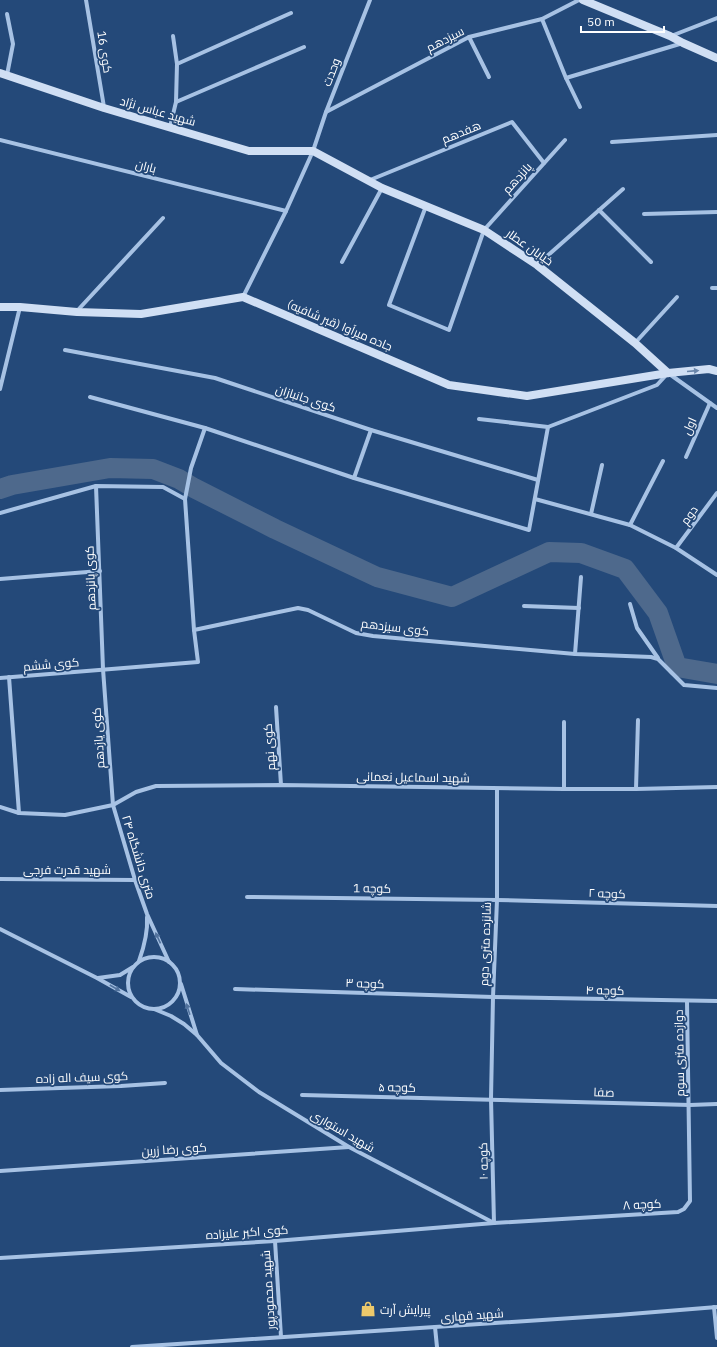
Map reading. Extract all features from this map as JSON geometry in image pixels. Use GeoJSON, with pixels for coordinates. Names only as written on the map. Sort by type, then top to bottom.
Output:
{"type":"FeatureCollection","features":[{"type":"Feature","properties":{"kind":"street","name":"کوی 16"},"geometry":{"type":"LineString","coordinates":[[86,0],[104,108]]}},
{"type":"Feature","properties":{"kind":"street","name":"وحدت"},"geometry":{"type":"LineString","coordinates":[[243,297],[313,151],[326,112],[370,0]]}},
{"type":"Feature","properties":{"kind":"street","name":"سیزدهم"},"geometry":{"type":"LineString","coordinates":[[326,112],[469,37],[542,18],[579,0]]}},
{"type":"Feature","properties":{"kind":"street"},"geometry":{"type":"LineString","coordinates":[[583,0],[670,36],[717,58]]}},
{"type":"Feature","properties":{"kind":"street"},"geometry":{"type":"LineString","coordinates":[[177,64],[291,13]]}},
{"type":"Feature","properties":{"kind":"street"},"geometry":{"type":"LineString","coordinates":[[4,74],[13,44],[7,14]]}},
{"type":"Feature","properties":{"kind":"street"},"geometry":{"type":"LineString","coordinates":[[542,18],[566,78],[580,106]]}},
{"type":"Feature","properties":{"kind":"street"},"geometry":{"type":"LineString","coordinates":[[670,36],[717,18]]}},
{"type":"Feature","properties":{"kind":"street"},"geometry":{"type":"LineString","coordinates":[[170,127],[176,102],[177,64],[173,36]]}},
{"type":"Feature","properties":{"kind":"street"},"geometry":{"type":"LineString","coordinates":[[469,37],[489,77]]}},
{"type":"Feature","properties":{"kind":"street"},"geometry":{"type":"LineString","coordinates":[[566,78],[683,43]]}},
{"type":"Feature","properties":{"kind":"street"},"geometry":{"type":"LineString","coordinates":[[176,102],[304,47]]}},
{"type":"Feature","properties":{"kind":"street","name":"شهید عباس نژاد"},"geometry":{"type":"LineString","coordinates":[[4,74],[104,108],[249,151],[313,151]]}},
{"type":"Feature","properties":{"kind":"street","name":"هفدهم"},"geometry":{"type":"LineString","coordinates":[[369,180],[512,122],[544,163]]}},
{"type":"Feature","properties":{"kind":"street"},"geometry":{"type":"LineString","coordinates":[[612,142],[717,135]]}},
{"type":"Feature","properties":{"kind":"street","name":"باران"},"geometry":{"type":"LineString","coordinates":[[0,140],[286,210]]}},
{"type":"Feature","properties":{"kind":"street","name":"پانزدهم"},"geometry":{"type":"LineString","coordinates":[[484,230],[565,140]]}},
{"type":"Feature","properties":{"kind":"street","name":"خیابان عطار"},"geometry":{"type":"LineString","coordinates":[[313,151],[382,188],[484,230],[537,265],[635,342],[668,373]]}},
{"type":"Feature","properties":{"kind":"street"},"geometry":{"type":"LineString","coordinates":[[342,262],[382,188]]}},
{"type":"Feature","properties":{"kind":"street"},"geometry":{"type":"LineString","coordinates":[[537,265],[623,189]]}},
{"type":"Feature","properties":{"kind":"street"},"geometry":{"type":"LineString","coordinates":[[426,206],[389,305],[449,330],[484,230]]}},
{"type":"Feature","properties":{"kind":"street"},"geometry":{"type":"LineString","coordinates":[[599,210],[651,262]]}},
{"type":"Feature","properties":{"kind":"street"},"geometry":{"type":"LineString","coordinates":[[644,214],[717,212]]}},
{"type":"Feature","properties":{"kind":"street"},"geometry":{"type":"LineString","coordinates":[[77,312],[163,218]]}},
{"type":"Feature","properties":{"kind":"street"},"geometry":{"type":"LineString","coordinates":[[0,307],[141,314],[243,297]]}},
{"type":"Feature","properties":{"kind":"street","name":"جاده میرآوا (قبر شافیه)"},"geometry":{"type":"LineString","coordinates":[[243,297],[449,385],[526,396],[668,373]]}},
{"type":"Feature","properties":{"kind":"street"},"geometry":{"type":"LineString","coordinates":[[635,342],[677,297]]}},
{"type":"Feature","properties":{"kind":"street"},"geometry":{"type":"LineString","coordinates":[[0,389],[20,307]]}},
{"type":"Feature","properties":{"kind":"street","name":"کوی جانبازان"},"geometry":{"type":"LineString","coordinates":[[65,350],[215,378],[371,430],[538,480]]}},
{"type":"Feature","properties":{"kind":"street"},"geometry":{"type":"LineString","coordinates":[[479,419],[548,427],[657,385],[668,373],[709,369],[717,371]]}},
{"type":"Feature","properties":{"kind":"street"},"geometry":{"type":"LineString","coordinates":[[668,373],[717,408]]}},
{"type":"Feature","properties":{"kind":"street"},"geometry":{"type":"LineString","coordinates":[[90,397],[205,428],[354,478],[529,530],[548,427]]}},
{"type":"Feature","properties":{"kind":"street","name":"اول"},"geometry":{"type":"LineString","coordinates":[[686,457],[710,403]]}},
{"type":"Feature","properties":{"kind":"street"},"geometry":{"type":"LineString","coordinates":[[104,669],[198,662],[194,630],[185,499],[191,468],[205,428]]}},
{"type":"Feature","properties":{"kind":"street"},"geometry":{"type":"LineString","coordinates":[[354,478],[371,430]]}},
{"type":"Feature","properties":{"kind":"street"},"geometry":{"type":"LineString","coordinates":[[630,525],[663,461]]}},
{"type":"Feature","properties":{"kind":"street"},"geometry":{"type":"LineString","coordinates":[[591,514],[602,465]]}},
{"type":"Feature","properties":{"kind":"street"},"geometry":{"type":"LineString","coordinates":[[0,513],[96,486],[163,487],[185,499]]}},
{"type":"Feature","properties":{"kind":"street","name":"کوی پانزدهم"},"geometry":{"type":"LineString","coordinates":[[96,486],[104,669]]}},
{"type":"Feature","properties":{"kind":"street","name":"دوم"},"geometry":{"type":"LineString","coordinates":[[676,548],[717,493]]}},
{"type":"Feature","properties":{"kind":"street"},"geometry":{"type":"LineString","coordinates":[[535,499],[630,525],[676,548],[717,575]]}},
{"type":"Feature","properties":{"kind":"street"},"geometry":{"type":"LineString","coordinates":[[0,579],[100,571]]}},
{"type":"Feature","properties":{"kind":"street"},"geometry":{"type":"LineString","coordinates":[[576,654],[581,577]]}},
{"type":"Feature","properties":{"kind":"street"},"geometry":{"type":"LineString","coordinates":[[630,604],[637,628],[658,659],[684,685],[717,688]]}},
{"type":"Feature","properties":{"kind":"street"},"geometry":{"type":"LineString","coordinates":[[524,606],[579,608]]}},
{"type":"Feature","properties":{"kind":"street","name":"کوی سیزدهم"},"geometry":{"type":"LineString","coordinates":[[194,630],[298,608],[308,610],[356,633],[373,636],[576,654],[642,656],[658,659]]}},
{"type":"Feature","properties":{"kind":"street","name":"کوی ششم"},"geometry":{"type":"LineString","coordinates":[[0,678],[104,669]]}},
{"type":"Feature","properties":{"kind":"street","name":"کوی یازدهم"},"geometry":{"type":"LineString","coordinates":[[104,669],[113,804]]}},
{"type":"Feature","properties":{"kind":"street"},"geometry":{"type":"LineString","coordinates":[[9,677],[19,813]]}},
{"type":"Feature","properties":{"kind":"street","name":"کوی نهم"},"geometry":{"type":"LineString","coordinates":[[276,707],[281,785]]}},
{"type":"Feature","properties":{"kind":"street"},"geometry":{"type":"LineString","coordinates":[[636,789],[638,720]]}},
{"type":"Feature","properties":{"kind":"street"},"geometry":{"type":"LineString","coordinates":[[564,722],[564,789]]}},
{"type":"Feature","properties":{"kind":"street","name":"شهید اسماعیل نعمانی"},"geometry":{"type":"LineString","coordinates":[[0,807],[19,813],[65,815],[113,804],[136,792],[156,786],[281,785],[497,789],[636,789],[717,787]]}},
{"type":"Feature","properties":{"kind":"street","name":"شانزده متری دوم"},"geometry":{"type":"LineString","coordinates":[[491,1099],[497,900],[497,789]]}},
{"type":"Feature","properties":{"kind":"street","name":"۲۴ متری دانشگاه"},"geometry":{"type":"LineString","coordinates":[[113,804],[135,880],[147,914],[169,962]]}},
{"type":"Feature","properties":{"kind":"street","name":"شهید قدرت فرجی"},"geometry":{"type":"LineString","coordinates":[[0,879],[135,880]]}},
{"type":"Feature","properties":{"kind":"street","name":"کوچه 1"},"geometry":{"type":"LineString","coordinates":[[247,897],[497,900]]}},
{"type":"Feature","properties":{"kind":"street","name":"کوچه ۲"},"geometry":{"type":"LineString","coordinates":[[497,900],[717,906]]}},
{"type":"Feature","properties":{"kind":"street","name":"۲۴ متری دانشگاه"},"geometry":{"type":"LineString","coordinates":[[139,961],[144,948],[147,914]]}},
{"type":"Feature","properties":{"kind":"street"},"geometry":{"type":"LineString","coordinates":[[0,929],[98,978],[146,1008],[163,1008],[170,1003],[176,998],[180,982],[179,974],[175,967],[162,958],[154,957],[139,961],[133,967],[120,975],[98,978]]}},
{"type":"Feature","properties":{"kind":"street"},"geometry":{"type":"LineString","coordinates":[[132,998],[128,990],[128,982],[129,974],[133,967]]}},
{"type":"Feature","properties":{"kind":"street","name":"شهید استواری"},"geometry":{"type":"LineString","coordinates":[[180,982],[197,1035]]}},
{"type":"Feature","properties":{"kind":"street","name":"کوچه ۳"},"geometry":{"type":"LineString","coordinates":[[235,989],[493,997]]}},
{"type":"Feature","properties":{"kind":"street","name":"کوچه ۴"},"geometry":{"type":"LineString","coordinates":[[493,997],[688,1002],[717,1001]]}},
{"type":"Feature","properties":{"kind":"street","name":"دوازده متری سوم"},"geometry":{"type":"LineString","coordinates":[[688,1002],[690,1105]]}},
{"type":"Feature","properties":{"kind":"street","name":"شهید استواری"},"geometry":{"type":"LineString","coordinates":[[154,1009],[172,1016],[197,1035],[222,1063],[259,1092],[349,1147],[494,1223]]}},
{"type":"Feature","properties":{"kind":"street","name":"کوی سیف اله زاده"},"geometry":{"type":"LineString","coordinates":[[0,1090],[165,1083]]}},
{"type":"Feature","properties":{"kind":"street","name":"کوچه ۵"},"geometry":{"type":"LineString","coordinates":[[302,1095],[491,1099]]}},
{"type":"Feature","properties":{"kind":"street","name":"صفا"},"geometry":{"type":"LineString","coordinates":[[491,1099],[690,1105],[717,1104]]}},
{"type":"Feature","properties":{"kind":"street","name":"کوچه ۱۰"},"geometry":{"type":"LineString","coordinates":[[491,1099],[494,1223]]}},
{"type":"Feature","properties":{"kind":"street","name":"کوچه ۸"},"geometry":{"type":"LineString","coordinates":[[494,1223],[678,1212],[684,1209],[690,1201],[690,1105]]}},
{"type":"Feature","properties":{"kind":"street","name":"کوی رضا زرین"},"geometry":{"type":"LineString","coordinates":[[0,1171],[349,1147]]}},
{"type":"Feature","properties":{"kind":"street","name":"کوی اکبر علیزاده"},"geometry":{"type":"LineString","coordinates":[[0,1258],[275,1241],[494,1223]]}},
{"type":"Feature","properties":{"kind":"street","name":"شهید محمودپور"},"geometry":{"type":"LineString","coordinates":[[275,1241],[281,1337]]}},
{"type":"Feature","properties":{"kind":"street"},"geometry":{"type":"LineString","coordinates":[[716,1307],[717,1338]]}},
{"type":"Feature","properties":{"kind":"street","name":"شهید قهاری"},"geometry":{"type":"LineString","coordinates":[[132,1347],[180,1345],[716,1307]]}},
{"type":"Feature","properties":{"kind":"street"},"geometry":{"type":"LineString","coordinates":[[435,1327],[437,1347]]}},
{"type":"Feature","properties":{"kind":"waterway"},"geometry":{"type":"LineString","coordinates":[[0,489],[12,485],[110,468],[153,469],[179,479],[275,529],[377,577],[452,597],[549,552],[581,553],[625,569],[658,613],[677,667],[717,674]]}},
{"type":"Feature","properties":{"kind":"place","name":"پیرایش آرت"},"geometry":{"type":"Point","coordinates":[368,1309]}}]}
